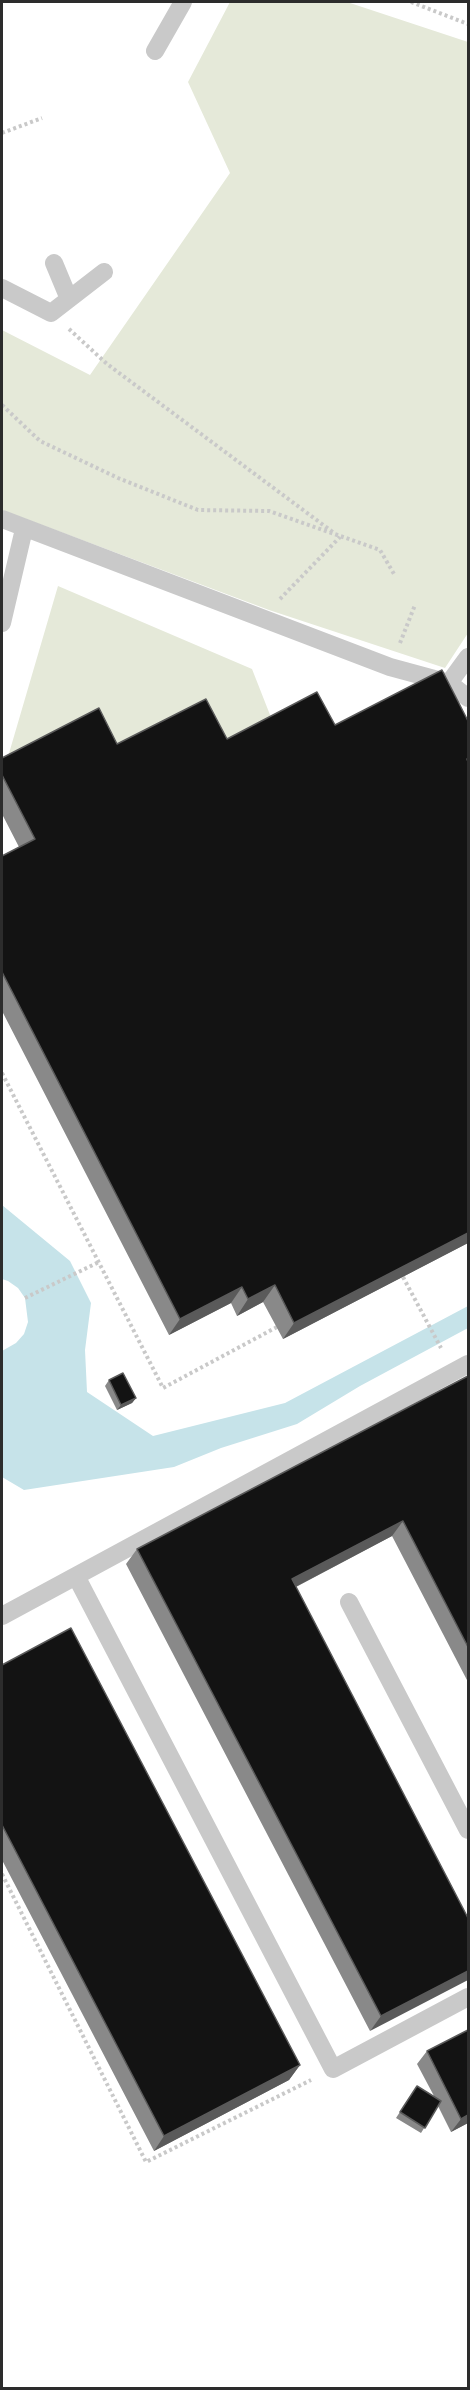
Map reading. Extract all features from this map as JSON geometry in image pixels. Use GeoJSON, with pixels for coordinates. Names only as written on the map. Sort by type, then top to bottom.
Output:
{"type":"FeatureCollection","features":[{"type":"Feature","properties":{"kind":"lane"},"geometry":{"type":"LineString","coordinates":[[155,51],[183,2]]}},
{"type":"Feature","properties":{"kind":"lane"},"geometry":{"type":"LineString","coordinates":[[54,263],[69,299]]}},
{"type":"Feature","properties":{"kind":"lane"},"geometry":{"type":"LineString","coordinates":[[2,288],[51,312],[104,272]]}},
{"type":"Feature","properties":{"kind":"lane"},"geometry":{"type":"LineString","coordinates":[[2,519],[390,667],[449,683],[468,698]]}},
{"type":"Feature","properties":{"kind":"lane"},"geometry":{"type":"LineString","coordinates":[[2,623],[24,529]]}},
{"type":"Feature","properties":{"kind":"lane"},"geometry":{"type":"LineString","coordinates":[[449,683],[468,657]]}},
{"type":"Feature","properties":{"kind":"lane"},"geometry":{"type":"LineString","coordinates":[[2,1616],[461,1368]]}},
{"type":"Feature","properties":{"kind":"lane"},"geometry":{"type":"LineString","coordinates":[[76,1576],[333,2069],[468,1997]]}},
{"type":"Feature","properties":{"kind":"lane"},"geometry":{"type":"LineString","coordinates":[[349,1602],[468,1830]]}},
{"type":"Feature","properties":{"kind":"path"},"geometry":{"type":"LineString","coordinates":[[411,2],[468,24]]}},
{"type":"Feature","properties":{"kind":"path"},"geometry":{"type":"LineString","coordinates":[[2,133],[42,118]]}},
{"type":"Feature","properties":{"kind":"path"},"geometry":{"type":"LineString","coordinates":[[51,312],[107,364],[340,537]]}},
{"type":"Feature","properties":{"kind":"path"},"geometry":{"type":"LineString","coordinates":[[2,405],[40,441],[118,478],[198,510],[269,511],[380,550],[394,574]]}},
{"type":"Feature","properties":{"kind":"path"},"geometry":{"type":"LineString","coordinates":[[261,618],[340,537]]}},
{"type":"Feature","properties":{"kind":"path"},"geometry":{"type":"LineString","coordinates":[[390,667],[415,605]]}},
{"type":"Feature","properties":{"kind":"path"},"geometry":{"type":"LineString","coordinates":[[2,1073],[163,1388],[276,1327]]}},
{"type":"Feature","properties":{"kind":"path"},"geometry":{"type":"LineString","coordinates":[[25,1299],[99,1262]]}},
{"type":"Feature","properties":{"kind":"path"},"geometry":{"type":"LineString","coordinates":[[403,1277],[461,1368]]}},
{"type":"Feature","properties":{"kind":"path"},"geometry":{"type":"LineString","coordinates":[[2,1874],[146,2162],[333,2069]]}},
{"type":"Feature","properties":{"kind":"green space"},"geometry":{"type":"Polygon","coordinates":[[[230,2],[347,2],[468,42],[468,633],[445,668],[269,610],[2,510],[2,330],[90,375],[230,173],[188,82],[230,2]]]}},
{"type":"Feature","properties":{"kind":"green space"},"geometry":{"type":"Polygon","coordinates":[[[58,586],[252,669],[274,725],[215,755],[5,767],[58,586]]]}},
{"type":"Feature","properties":{"kind":"water"},"geometry":{"type":"Polygon","coordinates":[[[2,1205],[70,1261],[91,1303],[85,1350],[87,1392],[153,1436],[285,1403],[468,1306],[468,1328],[360,1386],[297,1424],[221,1448],[174,1467],[24,1490],[2,1477],[2,1351],[16,1343],[24,1334],[28,1322],[25,1298],[18,1288],[2,1279],[2,1205]]]}},
{"type":"Feature","properties":{"kind":"building"},"geometry":{"type":"Polygon","coordinates":[[[442,670],[468,721],[468,1233],[294,1323],[275,1285],[248,1299],[242,1287],[180,1319],[2,972],[2,856],[35,839],[2,775],[2,758],[99,708],[117,744],[206,699],[227,739],[317,692],[335,725],[442,670]]]}},
{"type":"Feature","properties":{"kind":"building"},"geometry":{"type":"Polygon","coordinates":[[[123,1373],[136,1398],[121,1405],[109,1380],[123,1373]]]}},
{"type":"Feature","properties":{"kind":"building"},"geometry":{"type":"Polygon","coordinates":[[[468,1376],[468,1647],[403,1521],[292,1579],[468,1918],[468,1971],[381,2016],[137,1549],[468,1376]]]}},
{"type":"Feature","properties":{"kind":"building"},"geometry":{"type":"Polygon","coordinates":[[[71,1628],[300,2065],[164,2136],[2,1825],[2,1665],[71,1628]]]}},
{"type":"Feature","properties":{"kind":"building"},"geometry":{"type":"Polygon","coordinates":[[[468,2030],[468,2115],[461,2119],[427,2051],[468,2030]]]}},
{"type":"Feature","properties":{"kind":"building"},"geometry":{"type":"Polygon","coordinates":[[[417,2086],[441,2101],[425,2128],[400,2112],[417,2086]]]}}]}
